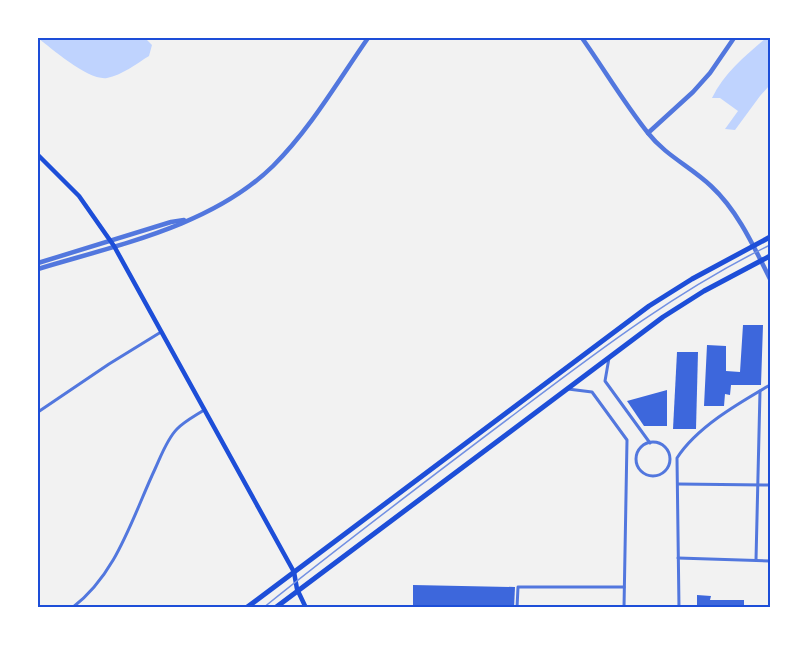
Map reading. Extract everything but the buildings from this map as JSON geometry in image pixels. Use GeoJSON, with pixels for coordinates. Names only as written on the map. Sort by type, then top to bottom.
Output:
{"type":"FeatureCollection","features":[{"type":"Feature","properties":{"kind":"main road"},"geometry":{"type":"LineString","coordinates":[[38,155],[79,196],[114,246],[294,573],[297,590],[306,608]]}},
{"type":"Feature","properties":{"kind":"main road"},"geometry":{"type":"LineString","coordinates":[[246,608],[650,306],[692,279],[771,237]]}},
{"type":"Feature","properties":{"kind":"main road"},"geometry":{"type":"LineString","coordinates":[[275,608],[663,317],[704,291],[771,256]]}},
{"type":"Feature","properties":{"kind":"street"},"geometry":{"type":"LineString","coordinates":[[38,269],[174,228],[225,201],[250,184],[272,166],[300,135],[368,38]]}},
{"type":"Feature","properties":{"kind":"street"},"geometry":{"type":"LineString","coordinates":[[582,38],[648,133],[663,149],[712,187],[733,212],[771,279]]}},
{"type":"Feature","properties":{"kind":"street"},"geometry":{"type":"LineString","coordinates":[[648,133],[693,92],[710,73],[734,38]]}},
{"type":"Feature","properties":{"kind":"street"},"geometry":{"type":"LineString","coordinates":[[38,263],[171,222],[187,220]]}},
{"type":"Feature","properties":{"kind":"street"},"geometry":{"type":"LineString","coordinates":[[38,412],[161,332]]}},
{"type":"Feature","properties":{"kind":"street"},"geometry":{"type":"LineString","coordinates":[[609,357],[605,381],[650,443]]}},
{"type":"Feature","properties":{"kind":"street"},"geometry":{"type":"LineString","coordinates":[[679,608],[677,458],[683,448],[705,428],[771,385]]}},
{"type":"Feature","properties":{"kind":"street"},"geometry":{"type":"LineString","coordinates":[[567,388],[592,392],[627,440],[624,608]]}},
{"type":"Feature","properties":{"kind":"street"},"geometry":{"type":"LineString","coordinates":[[756,560],[760,391]]}},
{"type":"Feature","properties":{"kind":"street"},"geometry":{"type":"LineString","coordinates":[[72,608],[94,588],[108,570],[120,549],[166,446],[176,430],[204,410]]}},
{"type":"Feature","properties":{"kind":"street"},"geometry":{"type":"LineString","coordinates":[[650,443],[661,444],[670,457],[665,472],[655,476],[644,474],[636,459],[640,448],[650,443]]}},
{"type":"Feature","properties":{"kind":"street"},"geometry":{"type":"LineString","coordinates":[[670,457],[677,458]]}},
{"type":"Feature","properties":{"kind":"street"},"geometry":{"type":"LineString","coordinates":[[626,459],[636,459]]}},
{"type":"Feature","properties":{"kind":"street"},"geometry":{"type":"LineString","coordinates":[[678,484],[771,485]]}},
{"type":"Feature","properties":{"kind":"street"},"geometry":{"type":"LineString","coordinates":[[678,558],[771,561]]}},
{"type":"Feature","properties":{"kind":"street"},"geometry":{"type":"LineString","coordinates":[[517,608],[518,587],[624,587]]}},
{"type":"Feature","properties":{"kind":"water"},"geometry":{"type":"Polygon","coordinates":[[[38,38],[145,38],[152,45],[149,56],[134,66],[113,77],[99,78],[81,70],[38,38]]]}},
{"type":"Feature","properties":{"kind":"water"},"geometry":{"type":"Polygon","coordinates":[[[766,38],[770,38],[770,85],[735,130],[725,129],[738,111],[720,98],[712,98],[729,73],[766,38]]]}},
{"type":"Feature","properties":{"kind":"railway"},"geometry":{"type":"LineString","coordinates":[[263,608],[389,509],[608,344],[703,282],[770,245]]}}]}
